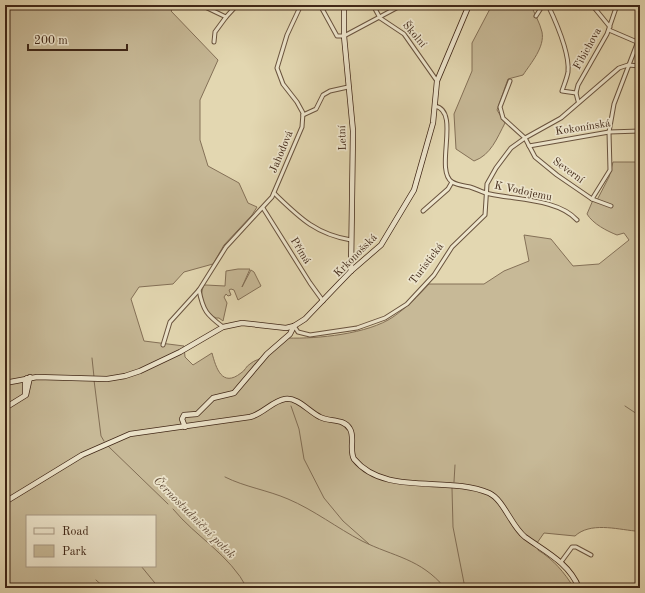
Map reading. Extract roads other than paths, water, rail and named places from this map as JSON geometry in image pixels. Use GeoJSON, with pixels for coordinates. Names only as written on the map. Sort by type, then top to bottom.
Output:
{"type":"FeatureCollection","features":[{"type":"Feature","properties":{"kind":"street"},"geometry":{"type":"LineString","coordinates":[[214,42],[215,32],[237,5]]}},
{"type":"Feature","properties":{"kind":"street"},"geometry":{"type":"LineString","coordinates":[[301,5],[287,35],[277,68],[281,79],[297,102],[303,115],[316,109],[323,94],[348,87]]}},
{"type":"Feature","properties":{"kind":"street"},"geometry":{"type":"LineString","coordinates":[[320,5],[337,36],[344,36],[402,5]]}},
{"type":"Feature","properties":{"kind":"street","name":"Letní"},"geometry":{"type":"LineString","coordinates":[[344,5],[344,36],[353,131],[351,272]]}},
{"type":"Feature","properties":{"kind":"street","name":"Školní"},"geometry":{"type":"LineString","coordinates":[[373,5],[380,18],[404,34],[437,81]]}},
{"type":"Feature","properties":{"kind":"street"},"geometry":{"type":"LineString","coordinates":[[536,16],[543,5]]}},
{"type":"Feature","properties":{"kind":"street"},"geometry":{"type":"LineString","coordinates":[[548,5],[557,22],[567,59],[568,72],[562,91],[576,93],[578,102]]}},
{"type":"Feature","properties":{"kind":"street"},"geometry":{"type":"LineString","coordinates":[[592,5],[610,28],[637,42]]}},
{"type":"Feature","properties":{"kind":"street","name":"Fibichova"},"geometry":{"type":"LineString","coordinates":[[576,93],[578,85],[610,28],[617,5]]}},
{"type":"Feature","properties":{"kind":"street"},"geometry":{"type":"LineString","coordinates":[[204,6],[226,17]]}},
{"type":"Feature","properties":{"kind":"street","name":"Krkonošská"},"geometry":{"type":"LineString","coordinates":[[294,326],[309,316],[351,272],[381,245],[414,190],[433,124],[437,81],[467,6]]}},
{"type":"Feature","properties":{"kind":"street"},"geometry":{"type":"LineString","coordinates":[[592,199],[610,170],[609,132],[614,104],[640,36]]}},
{"type":"Feature","properties":{"kind":"street"},"geometry":{"type":"LineString","coordinates":[[628,65],[640,66]]}},
{"type":"Feature","properties":{"kind":"street","name":"Turistická"},"geometry":{"type":"LineString","coordinates":[[294,326],[298,332],[310,335],[358,328],[385,318],[400,309],[434,274],[452,247],[485,215],[485,193],[487,184],[496,168],[511,148],[525,138],[556,122],[613,73],[628,65]]}},
{"type":"Feature","properties":{"kind":"street"},"geometry":{"type":"LineString","coordinates":[[510,81],[500,107],[500,113],[503,118],[525,138]]}},
{"type":"Feature","properties":{"kind":"street"},"geometry":{"type":"LineString","coordinates":[[423,211],[448,188],[452,182],[447,176],[445,168],[448,137],[444,113],[435,106]]}},
{"type":"Feature","properties":{"kind":"street","name":"Jahodová"},"geometry":{"type":"LineString","coordinates":[[163,345],[170,322],[198,290],[226,247],[263,208],[274,193],[302,127],[303,115]]}},
{"type":"Feature","properties":{"kind":"street","name":"Kokonínská"},"geometry":{"type":"LineString","coordinates":[[528,146],[609,132],[640,131]]}},
{"type":"Feature","properties":{"kind":"street","name":"Severní"},"geometry":{"type":"LineString","coordinates":[[525,138],[535,157],[546,166],[592,199],[611,206]]}},
{"type":"Feature","properties":{"kind":"street","name":"K Vodojemu"},"geometry":{"type":"LineString","coordinates":[[452,182],[485,193],[544,203],[573,215],[577,220]]}},
{"type":"Feature","properties":{"kind":"street"},"geometry":{"type":"LineString","coordinates":[[274,193],[306,223],[322,231],[352,240]]}},
{"type":"Feature","properties":{"kind":"street","name":"Přímá"},"geometry":{"type":"LineString","coordinates":[[263,208],[323,301]]}},
{"type":"Feature","properties":{"kind":"street"},"geometry":{"type":"LineString","coordinates":[[198,290],[205,312],[223,327]]}},
{"type":"Feature","properties":{"kind":"street"},"geometry":{"type":"LineString","coordinates":[[5,383],[28,378],[107,379],[125,376],[140,371],[180,352],[223,327],[242,323],[283,328],[294,326]]}},
{"type":"Feature","properties":{"kind":"street"},"geometry":{"type":"LineString","coordinates":[[185,427],[182,418],[184,415],[198,414],[213,398],[234,393],[266,354],[290,334],[294,326]]}},
{"type":"Feature","properties":{"kind":"street"},"geometry":{"type":"LineString","coordinates":[[23,397],[28,378]]}},
{"type":"Feature","properties":{"kind":"street"},"geometry":{"type":"LineString","coordinates":[[5,408],[23,397],[28,391],[28,378]]}},
{"type":"Feature","properties":{"kind":"street"},"geometry":{"type":"LineString","coordinates":[[14,380],[23,383],[25,386]]}},
{"type":"Feature","properties":{"kind":"street"},"geometry":{"type":"LineString","coordinates":[[5,502],[82,455],[121,438],[138,433],[163,431],[250,417],[257,415],[280,400],[292,399],[322,418],[341,422],[348,426],[352,433],[352,456],[363,468],[376,475],[402,482],[449,484],[488,493],[499,502],[519,532],[561,562],[570,571],[579,588]]}},
{"type":"Feature","properties":{"kind":"street"},"geometry":{"type":"LineString","coordinates":[[561,562],[572,548],[576,547],[591,554]]}},
{"type":"Feature","properties":{"kind":"waterway","name":"Černostudniční potok"},"geometry":{"type":"LineString","coordinates":[[92,358],[94,377]]}},
{"type":"Feature","properties":{"kind":"waterway","name":"Černostudniční potok"},"geometry":{"type":"LineString","coordinates":[[94,380],[101,436],[104,441]]}},
{"type":"Feature","properties":{"kind":"waterway"},"geometry":{"type":"LineString","coordinates":[[291,406],[299,429],[304,459],[324,498],[343,521],[369,544]]}},
{"type":"Feature","properties":{"kind":"waterway"},"geometry":{"type":"LineString","coordinates":[[625,406],[640,416]]}},
{"type":"Feature","properties":{"kind":"waterway","name":"Černostudniční potok"},"geometry":{"type":"LineString","coordinates":[[108,446],[168,504]]}},
{"type":"Feature","properties":{"kind":"waterway"},"geometry":{"type":"LineString","coordinates":[[454,482],[455,465]]}},
{"type":"Feature","properties":{"kind":"waterway"},"geometry":{"type":"LineString","coordinates":[[225,477],[298,503],[362,541],[416,564],[436,578],[445,588]]}},
{"type":"Feature","properties":{"kind":"waterway"},"geometry":{"type":"LineString","coordinates":[[452,488],[453,527],[465,588]]}},
{"type":"Feature","properties":{"kind":"waterway","name":"Černostudniční potok"},"geometry":{"type":"LineString","coordinates":[[173,509],[232,566],[247,588]]}},
{"type":"Feature","properties":{"kind":"waterway"},"geometry":{"type":"LineString","coordinates":[[142,567],[159,588]]}},
{"type":"Feature","properties":{"kind":"waterway"},"geometry":{"type":"LineString","coordinates":[[96,580],[105,588]]}}]}
